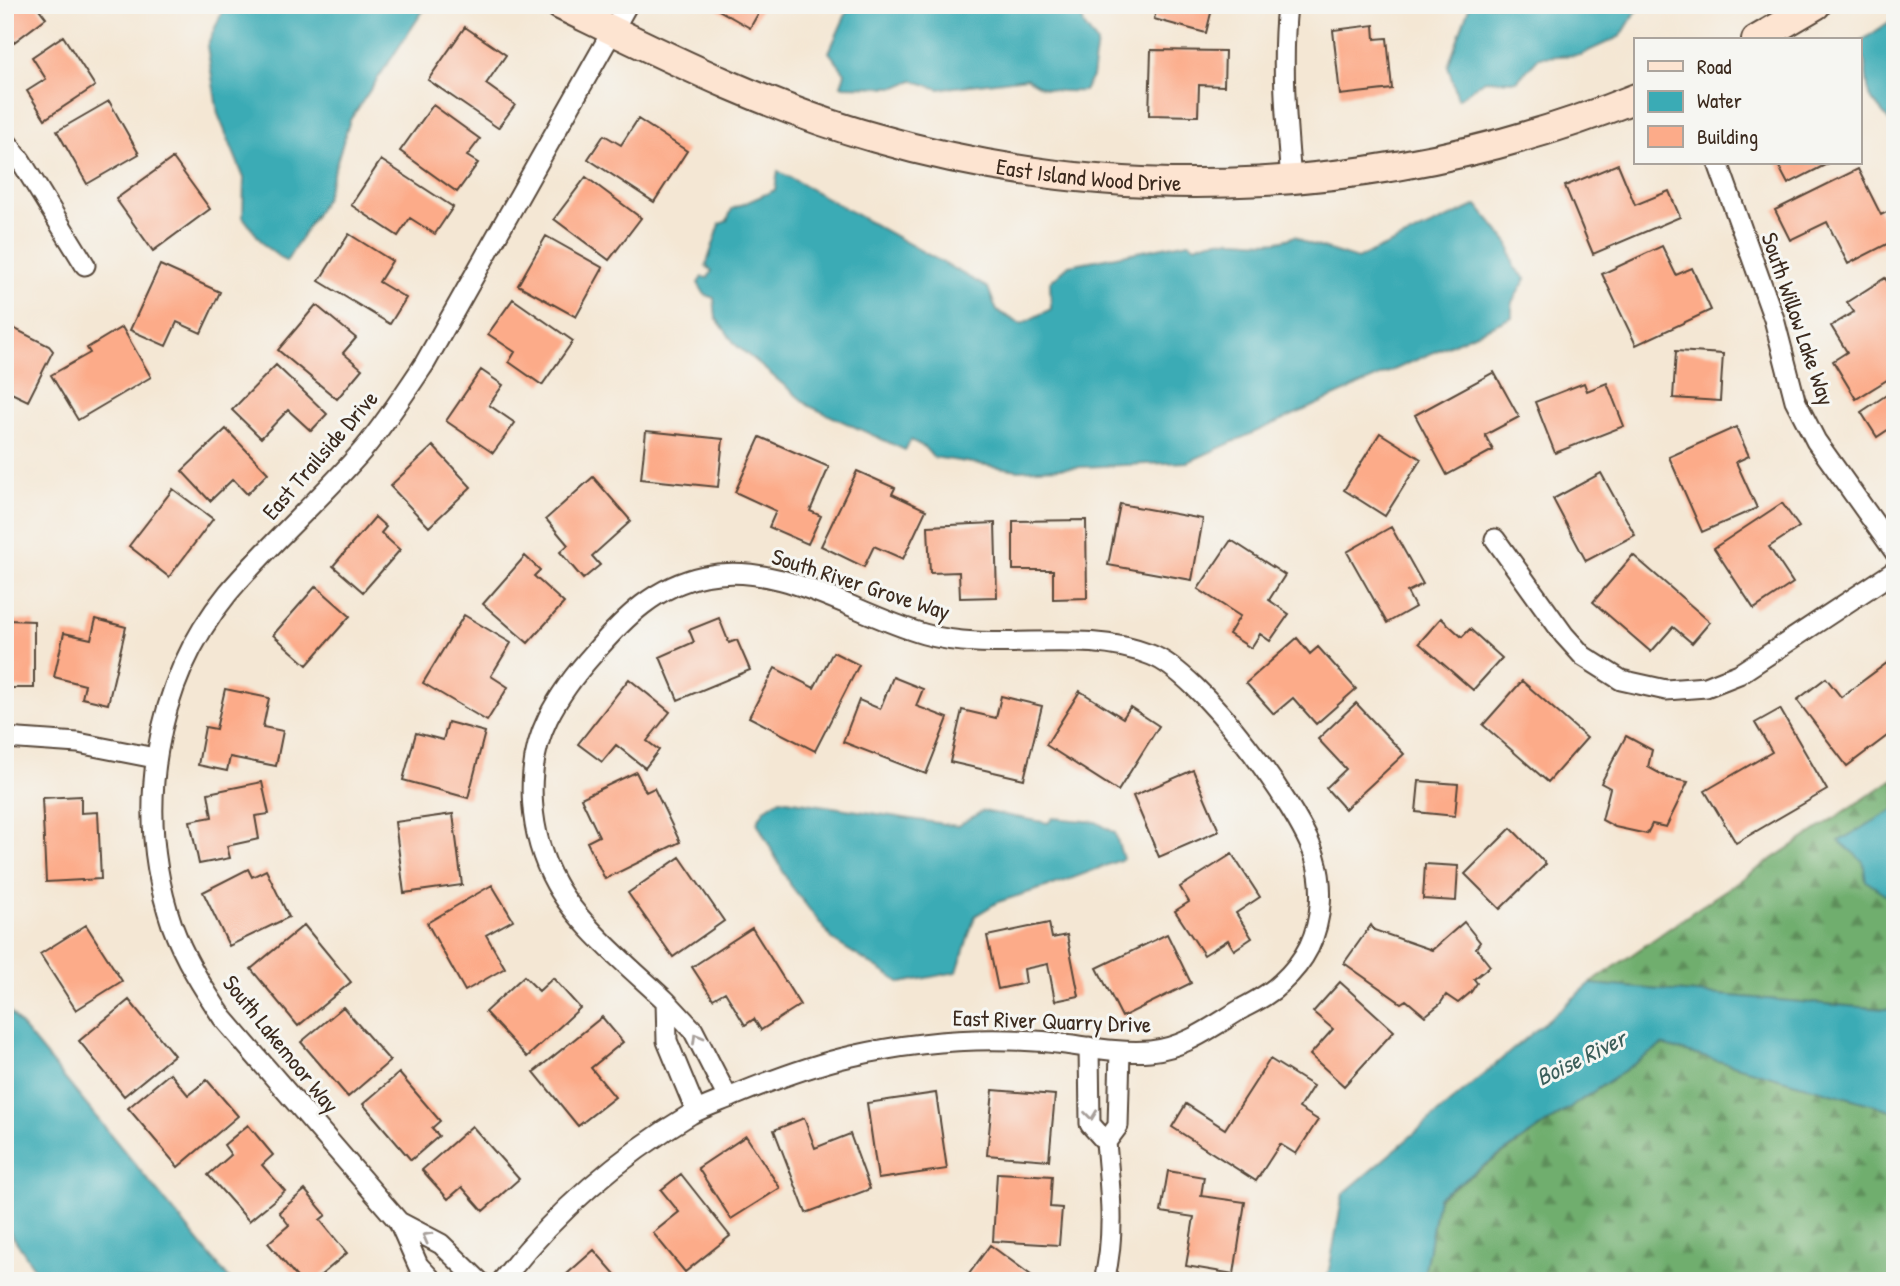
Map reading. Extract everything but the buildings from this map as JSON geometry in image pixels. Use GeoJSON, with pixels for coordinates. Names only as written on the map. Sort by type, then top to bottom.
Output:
{"type":"FeatureCollection","features":[{"type":"Feature","properties":{"kind":"street","name":"East Island Wood Drive"},"geometry":{"type":"LineString","coordinates":[[560,5],[722,82],[798,113],[876,138],[954,158],[1034,172],[1115,181],[1196,184],[1291,180],[1371,171],[1452,156],[1512,141],[1634,99]]}},
{"type":"Feature","properties":{"kind":"street","name":"East Trailside Drive"},"geometry":{"type":"LineString","coordinates":[[160,878],[152,818],[155,758],[175,685],[192,649],[229,592],[362,451],[395,409],[425,363],[627,5]]}},
{"type":"Feature","properties":{"kind":"street"},"geometry":{"type":"LineString","coordinates":[[1287,5],[1283,73],[1291,180]]}},
{"type":"Feature","properties":{"kind":"street"},"geometry":{"type":"LineString","coordinates":[[1759,38],[1816,5]]}},
{"type":"Feature","properties":{"kind":"street"},"geometry":{"type":"LineString","coordinates":[[5,141],[21,161],[85,265]]}},
{"type":"Feature","properties":{"kind":"street","name":"South Willow Lake Way"},"geometry":{"type":"LineString","coordinates":[[1718,164],[1774,319],[1795,400],[1816,441],[1895,552]]}},
{"type":"Feature","properties":{"kind":"street"},"geometry":{"type":"LineString","coordinates":[[1495,539],[1564,635],[1583,656],[1621,680],[1666,690],[1706,687],[1739,674],[1895,571]]}},
{"type":"Feature","properties":{"kind":"street","name":"South River Grove Way"},"geometry":{"type":"LineString","coordinates":[[728,1098],[693,1030],[589,927],[557,886],[538,842],[531,797],[537,749],[546,722],[568,682],[616,627],[642,603],[673,585],[706,575],[737,572],[782,579],[927,635],[962,642],[1112,644],[1156,656],[1189,680],[1247,746],[1302,830]]}},
{"type":"Feature","properties":{"kind":"street"},"geometry":{"type":"LineString","coordinates":[[5,738],[78,743],[155,758]]}},
{"type":"Feature","properties":{"kind":"street","name":"East River Quarry Drive"},"geometry":{"type":"LineString","coordinates":[[502,1281],[528,1247],[581,1195],[622,1162],[696,1111],[812,1067],[854,1055],[908,1045],[996,1040],[1039,1041],[1120,1051],[1153,1051],[1187,1042],[1275,989],[1295,969],[1309,946],[1318,920],[1321,888],[1315,859],[1302,830]]}},
{"type":"Feature","properties":{"kind":"street","name":"South Lakemoor Way"},"geometry":{"type":"LineString","coordinates":[[160,878],[180,944],[209,998],[242,1041],[399,1222],[418,1265],[433,1281]]}},
{"type":"Feature","properties":{"kind":"street"},"geometry":{"type":"LineString","coordinates":[[666,1001],[667,1041],[696,1111]]}},
{"type":"Feature","properties":{"kind":"street"},"geometry":{"type":"LineString","coordinates":[[1089,1047],[1090,1124],[1106,1142],[1112,1213],[1111,1242],[1104,1281]]}},
{"type":"Feature","properties":{"kind":"street"},"geometry":{"type":"LineString","coordinates":[[1106,1142],[1118,1126],[1120,1051]]}},
{"type":"Feature","properties":{"kind":"street","name":"South Lakemoor Way"},"geometry":{"type":"LineString","coordinates":[[399,1222],[441,1244],[479,1281]]}},
{"type":"Feature","properties":{"kind":"green space"},"geometry":{"type":"Polygon","coordinates":[[[1895,778],[1895,1010],[1590,984],[1697,909],[1895,778]]]}},
{"type":"Feature","properties":{"kind":"green space"},"geometry":{"type":"Polygon","coordinates":[[[1662,1045],[1895,1111],[1895,1281],[1423,1281],[1438,1198],[1662,1045]]]}},
{"type":"Feature","properties":{"kind":"water"},"geometry":{"type":"Polygon","coordinates":[[[225,5],[427,5],[350,120],[325,199],[286,262],[265,246],[243,217],[244,178],[218,114],[207,46],[225,5]]]}},
{"type":"Feature","properties":{"kind":"water"},"geometry":{"type":"Polygon","coordinates":[[[850,5],[1086,5],[1081,14],[1084,25],[1097,43],[1092,77],[1084,91],[1047,89],[1027,78],[939,89],[913,80],[897,87],[841,86],[845,73],[829,52],[850,5]]]}},
{"type":"Feature","properties":{"kind":"water"},"geometry":{"type":"Polygon","coordinates":[[[1470,5],[1640,5],[1621,36],[1580,55],[1539,57],[1517,81],[1485,80],[1458,99],[1448,66],[1470,5]]]}},
{"type":"Feature","properties":{"kind":"water"},"geometry":{"type":"Polygon","coordinates":[[[1895,18],[1895,128],[1869,96],[1862,41],[1895,18]]]}},
{"type":"Feature","properties":{"kind":"water"},"geometry":{"type":"Polygon","coordinates":[[[778,171],[988,288],[997,311],[1021,324],[1051,309],[1050,282],[1069,265],[1189,242],[1196,246],[1220,240],[1271,242],[1295,236],[1307,243],[1357,259],[1477,205],[1509,244],[1514,267],[1526,279],[1512,302],[1512,317],[1188,462],[1018,470],[933,457],[924,447],[911,440],[905,450],[809,406],[736,345],[716,318],[714,298],[705,295],[698,283],[702,277],[708,278],[712,271],[706,266],[720,224],[727,221],[732,209],[775,190],[778,171]]]}},
{"type":"Feature","properties":{"kind":"water"},"geometry":{"type":"Polygon","coordinates":[[[780,799],[957,826],[983,811],[1048,823],[1053,818],[1096,822],[1115,833],[1123,859],[998,902],[975,916],[957,972],[901,983],[834,941],[789,883],[757,822],[765,809],[780,799]]]}},
{"type":"Feature","properties":{"kind":"water"},"geometry":{"type":"Polygon","coordinates":[[[1895,809],[1895,901],[1866,881],[1863,861],[1839,841],[1895,809]]]}},
{"type":"Feature","properties":{"kind":"water","name":"Boise River"},"geometry":{"type":"Polygon","coordinates":[[[1590,984],[1895,1010],[1895,1111],[1662,1045],[1438,1197],[1423,1281],[1327,1281],[1343,1194],[1590,984]]]}},
{"type":"Feature","properties":{"kind":"water"},"geometry":{"type":"Polygon","coordinates":[[[5,1006],[231,1281],[43,1281],[5,1225],[5,1006]]]}}]}
